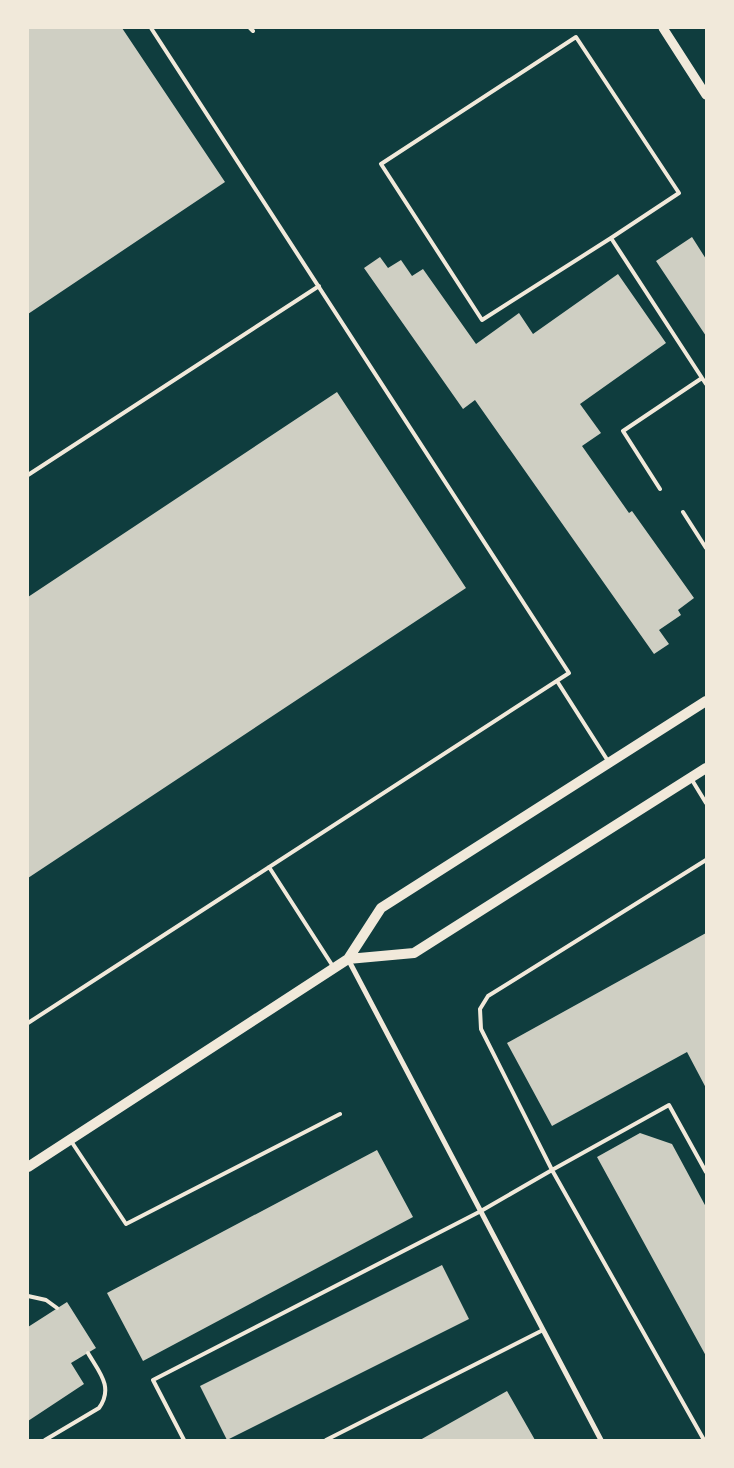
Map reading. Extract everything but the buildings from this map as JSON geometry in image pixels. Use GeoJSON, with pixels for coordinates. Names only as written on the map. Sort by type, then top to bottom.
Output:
{"type":"FeatureCollection","features":[{"type":"Feature","properties":{"kind":"main road"},"geometry":{"type":"LineString","coordinates":[[28,1167],[348,959],[381,908],[706,701]]}},
{"type":"Feature","properties":{"kind":"main road"},"geometry":{"type":"LineString","coordinates":[[348,959],[414,954],[706,768]]}},
{"type":"Feature","properties":{"kind":"street"},"geometry":{"type":"LineString","coordinates":[[663,28],[706,95]]}},
{"type":"Feature","properties":{"kind":"street"},"geometry":{"type":"LineString","coordinates":[[348,959],[601,1440]]}},
{"type":"Feature","properties":{"kind":"lane"},"geometry":{"type":"LineString","coordinates":[[28,1023],[569,673],[151,28]]}},
{"type":"Feature","properties":{"kind":"lane"},"geometry":{"type":"LineString","coordinates":[[576,38],[679,193],[611,238],[482,320],[381,164],[576,38]]}},
{"type":"Feature","properties":{"kind":"lane"},"geometry":{"type":"LineString","coordinates":[[611,238],[706,384]]}},
{"type":"Feature","properties":{"kind":"lane"},"geometry":{"type":"LineString","coordinates":[[28,475],[319,286]]}},
{"type":"Feature","properties":{"kind":"lane"},"geometry":{"type":"LineString","coordinates":[[660,489],[623,431],[702,378]]}},
{"type":"Feature","properties":{"kind":"lane"},"geometry":{"type":"LineString","coordinates":[[683,512],[706,548]]}},
{"type":"Feature","properties":{"kind":"lane"},"geometry":{"type":"LineString","coordinates":[[557,681],[609,763]]}},
{"type":"Feature","properties":{"kind":"lane"},"geometry":{"type":"LineString","coordinates":[[690,778],[706,803]]}},
{"type":"Feature","properties":{"kind":"lane"},"geometry":{"type":"LineString","coordinates":[[704,1440],[552,1170],[481,1029],[480,1008],[488,996],[706,860]]}},
{"type":"Feature","properties":{"kind":"lane"},"geometry":{"type":"LineString","coordinates":[[269,867],[334,968]]}},
{"type":"Feature","properties":{"kind":"lane"},"geometry":{"type":"LineString","coordinates":[[184,1440],[153,1380],[481,1211],[669,1105],[706,1172]]}},
{"type":"Feature","properties":{"kind":"lane"},"geometry":{"type":"LineString","coordinates":[[70,1139],[126,1224],[340,1114]]}},
{"type":"Feature","properties":{"kind":"lane"},"geometry":{"type":"LineString","coordinates":[[28,1296],[46,1300],[57,1308]]}},
{"type":"Feature","properties":{"kind":"lane"},"geometry":{"type":"LineString","coordinates":[[326,1440],[543,1330]]}},
{"type":"Feature","properties":{"kind":"lane"},"geometry":{"type":"LineString","coordinates":[[45,1440],[99,1408],[105,1401],[104,1380],[88,1353]]}}]}
